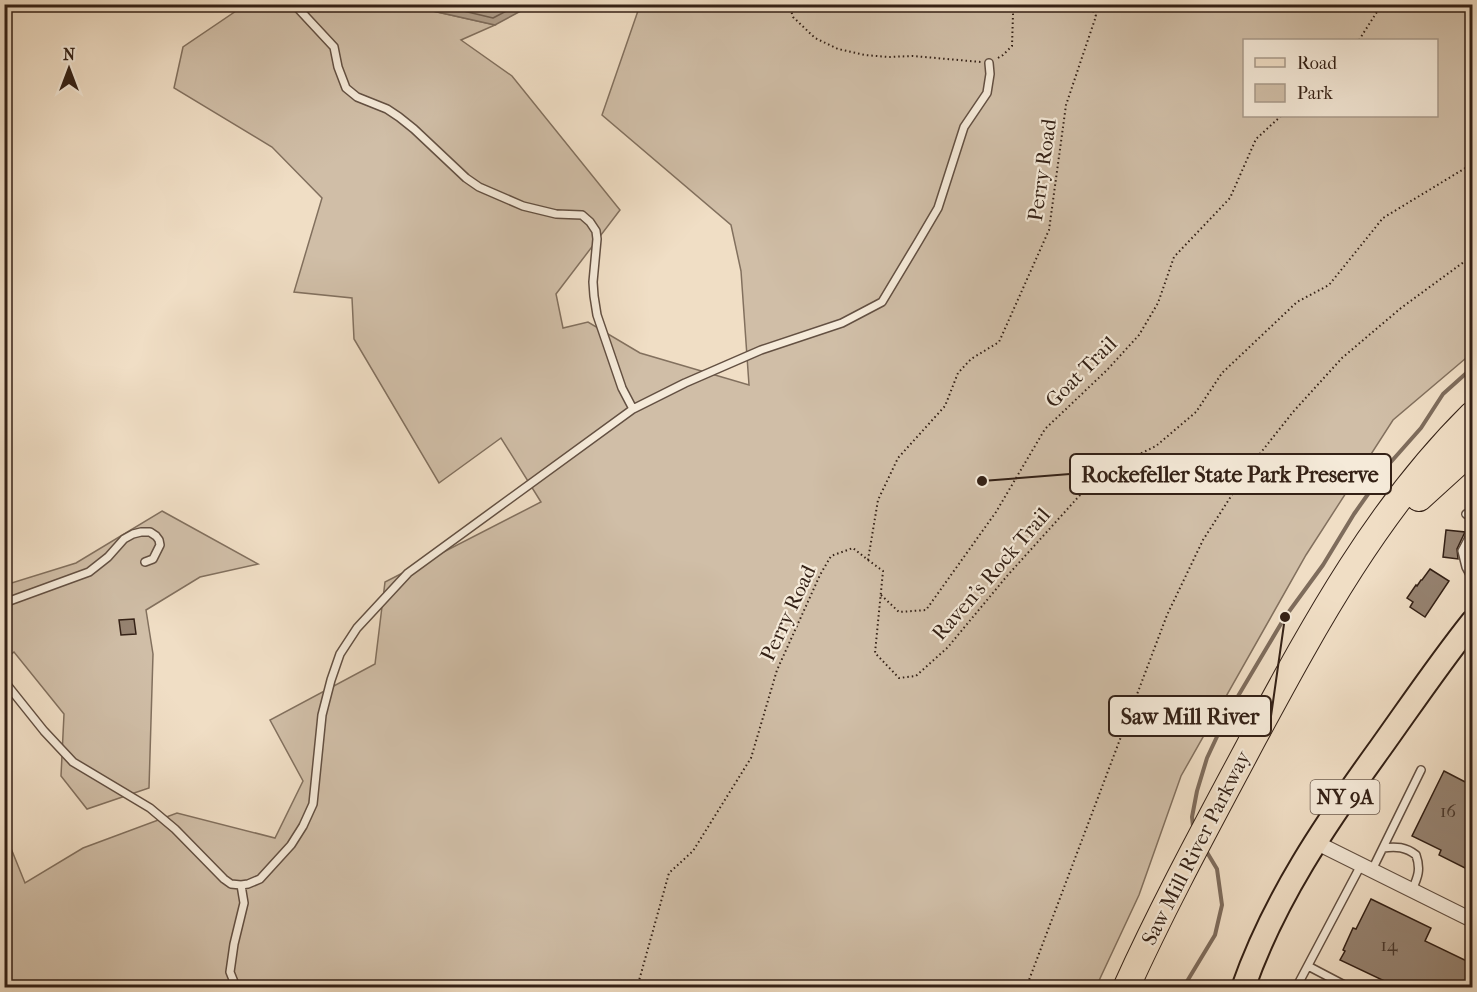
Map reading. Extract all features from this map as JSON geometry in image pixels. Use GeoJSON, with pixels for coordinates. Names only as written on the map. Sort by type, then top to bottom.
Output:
{"type":"FeatureCollection","features":[{"type":"Feature","properties":{"kind":"highway","name":"Saw Mill River Parkway"},"geometry":{"type":"LineString","coordinates":[[1143,987],[1204,846],[1311,633],[1356,558],[1409,487],[1473,415]]}},
{"type":"Feature","properties":{"kind":"highway","name":"Saw Mill River Parkway"},"geometry":{"type":"LineString","coordinates":[[1126,987],[1204,846],[1296,692],[1344,605],[1419,498],[1473,437]]}},
{"type":"Feature","properties":{"kind":"highway"},"geometry":{"type":"LineString","coordinates":[[1419,498],[1473,450]]}},
{"type":"Feature","properties":{"kind":"main road","name":"NY 9A"},"geometry":{"type":"LineString","coordinates":[[1243,987],[1275,910],[1315,842],[1423,687],[1473,622]]}},
{"type":"Feature","properties":{"kind":"street"},"geometry":{"type":"LineString","coordinates":[[1315,842],[1473,920]]}},
{"type":"Feature","properties":{"kind":"lane"},"geometry":{"type":"LineString","coordinates":[[294,4],[334,47],[346,88],[357,97],[387,109],[399,117],[479,188],[523,206],[556,214],[582,215],[590,222],[596,231],[597,239],[593,282],[597,315],[622,388],[633,410]]}},
{"type":"Feature","properties":{"kind":"lane"},"geometry":{"type":"LineString","coordinates":[[4,681],[44,731],[73,762],[150,808],[175,829],[224,879],[231,884],[242,885],[260,879],[291,845],[313,804],[322,715],[340,654],[357,628],[408,573],[633,410],[685,383],[761,350],[842,323],[882,302],[938,208],[964,127],[987,93],[989,63]]}},
{"type":"Feature","properties":{"kind":"lane"},"geometry":{"type":"LineString","coordinates":[[4,603],[89,572],[108,557],[124,539],[141,532],[150,532],[159,540],[160,545],[153,559],[145,562]]}},
{"type":"Feature","properties":{"kind":"lane"},"geometry":{"type":"LineString","coordinates":[[1472,574],[1466,567],[1462,551],[1473,532]]}},
{"type":"Feature","properties":{"kind":"lane"},"geometry":{"type":"LineString","coordinates":[[1296,987],[1367,867],[1383,848],[1421,770]]}},
{"type":"Feature","properties":{"kind":"lane"},"geometry":{"type":"LineString","coordinates":[[1383,848],[1396,846],[1416,855],[1419,875],[1412,891]]}},
{"type":"Feature","properties":{"kind":"lane"},"geometry":{"type":"LineString","coordinates":[[236,987],[230,972],[244,903],[242,885]]}},
{"type":"Feature","properties":{"kind":"lane"},"geometry":{"type":"LineString","coordinates":[[1308,966],[1350,987]]}},
{"type":"Feature","properties":{"kind":"path"},"geometry":{"type":"LineString","coordinates":[[789,4],[794,17],[815,38],[838,49],[865,55],[913,56],[989,63],[1003,55],[1012,46],[1012,4]]}},
{"type":"Feature","properties":{"kind":"path","name":"Perry Road"},"geometry":{"type":"LineString","coordinates":[[637,987],[669,873],[693,851],[751,758],[777,670],[831,556],[853,548],[868,560],[878,500],[898,458],[945,406],[958,373],[971,359],[999,342],[1049,230],[1066,105],[1096,16],[1089,4]]}},
{"type":"Feature","properties":{"kind":"path"},"geometry":{"type":"LineString","coordinates":[[1360,39],[1382,4]]}},
{"type":"Feature","properties":{"kind":"path","name":"Goat Trail"},"geometry":{"type":"LineString","coordinates":[[881,595],[898,612],[926,610],[996,512],[1045,429],[1107,370],[1139,335],[1158,303],[1174,257],[1230,198],[1256,139],[1280,117]]}},
{"type":"Feature","properties":{"kind":"path","name":"Raven's Rock Trail"},"geometry":{"type":"LineString","coordinates":[[868,560],[883,571],[875,653],[900,678],[916,676],[948,646],[1007,576],[1099,474],[1156,446],[1196,412],[1222,373],[1297,302],[1329,285],[1383,218],[1473,164]]}},
{"type":"Feature","properties":{"kind":"path"},"geometry":{"type":"LineString","coordinates":[[1026,987],[1167,615],[1203,540],[1251,465],[1293,412],[1342,358],[1401,308],[1473,256]]}},
{"type":"Feature","properties":{"kind":"green space"},"geometry":{"type":"Polygon","coordinates":[[[245,5],[406,5],[495,25],[461,40],[512,76],[620,210],[556,294],[563,328],[588,322],[640,353],[749,385],[741,271],[731,225],[602,115],[640,5],[1472,5],[1472,353],[1393,420],[1306,555],[1181,776],[1139,895],[1096,987],[5,987],[4,831],[25,883],[83,848],[177,813],[275,838],[303,781],[270,720],[375,664],[385,582],[541,502],[501,438],[439,483],[354,339],[352,298],[294,292],[322,198],[272,147],[174,88],[183,47],[245,5]]]}},
{"type":"Feature","properties":{"kind":"green space"},"geometry":{"type":"Polygon","coordinates":[[[162,511],[258,564],[200,577],[146,610],[153,654],[149,788],[87,809],[61,776],[64,714],[14,652],[5,659],[5,585],[76,563],[162,511]]]}},
{"type":"Feature","properties":{"kind":"water"},"geometry":{"type":"Polygon","coordinates":[[[532,4],[495,25],[406,5],[532,4]]]}},
{"type":"Feature","properties":{"kind":"building"},"geometry":{"type":"Polygon","coordinates":[[[1446,530],[1465,532],[1457,549],[1458,559],[1443,557],[1446,530]]]}},
{"type":"Feature","properties":{"kind":"building"},"geometry":{"type":"Polygon","coordinates":[[[1430,569],[1449,581],[1425,617],[1410,607],[1413,602],[1407,598],[1430,569]]]}},
{"type":"Feature","properties":{"kind":"building"},"geometry":{"type":"Polygon","coordinates":[[[134,619],[136,634],[121,635],[119,620],[134,619]]]}},
{"type":"Feature","properties":{"kind":"building"},"geometry":{"type":"Polygon","coordinates":[[[1444,771],[1473,786],[1473,872],[1439,855],[1441,850],[1412,836],[1444,771]]]}},
{"type":"Feature","properties":{"kind":"building"},"geometry":{"type":"Polygon","coordinates":[[[1371,899],[1431,928],[1425,941],[1473,964],[1473,987],[1397,987],[1340,960],[1353,928],[1356,929],[1371,899]]]}},
{"type":"Feature","properties":{"kind":"waterway"},"geometry":{"type":"LineString","coordinates":[[1194,829],[1192,817],[1207,758],[1228,713],[1285,617],[1323,565],[1354,514],[1390,463],[1421,428],[1443,394],[1472,368]]}},
{"type":"Feature","properties":{"kind":"waterway"},"geometry":{"type":"LineString","coordinates":[[1183,988],[1215,935],[1222,905],[1217,869],[1205,849]]}},
{"type":"Feature","properties":{"kind":"place","name":"Rockefeller State Park Preserve"},"geometry":{"type":"Point","coordinates":[982,481]}},
{"type":"Feature","properties":{"kind":"place","name":"Saw Mill River"},"geometry":{"type":"Point","coordinates":[1285,617]}}]}
